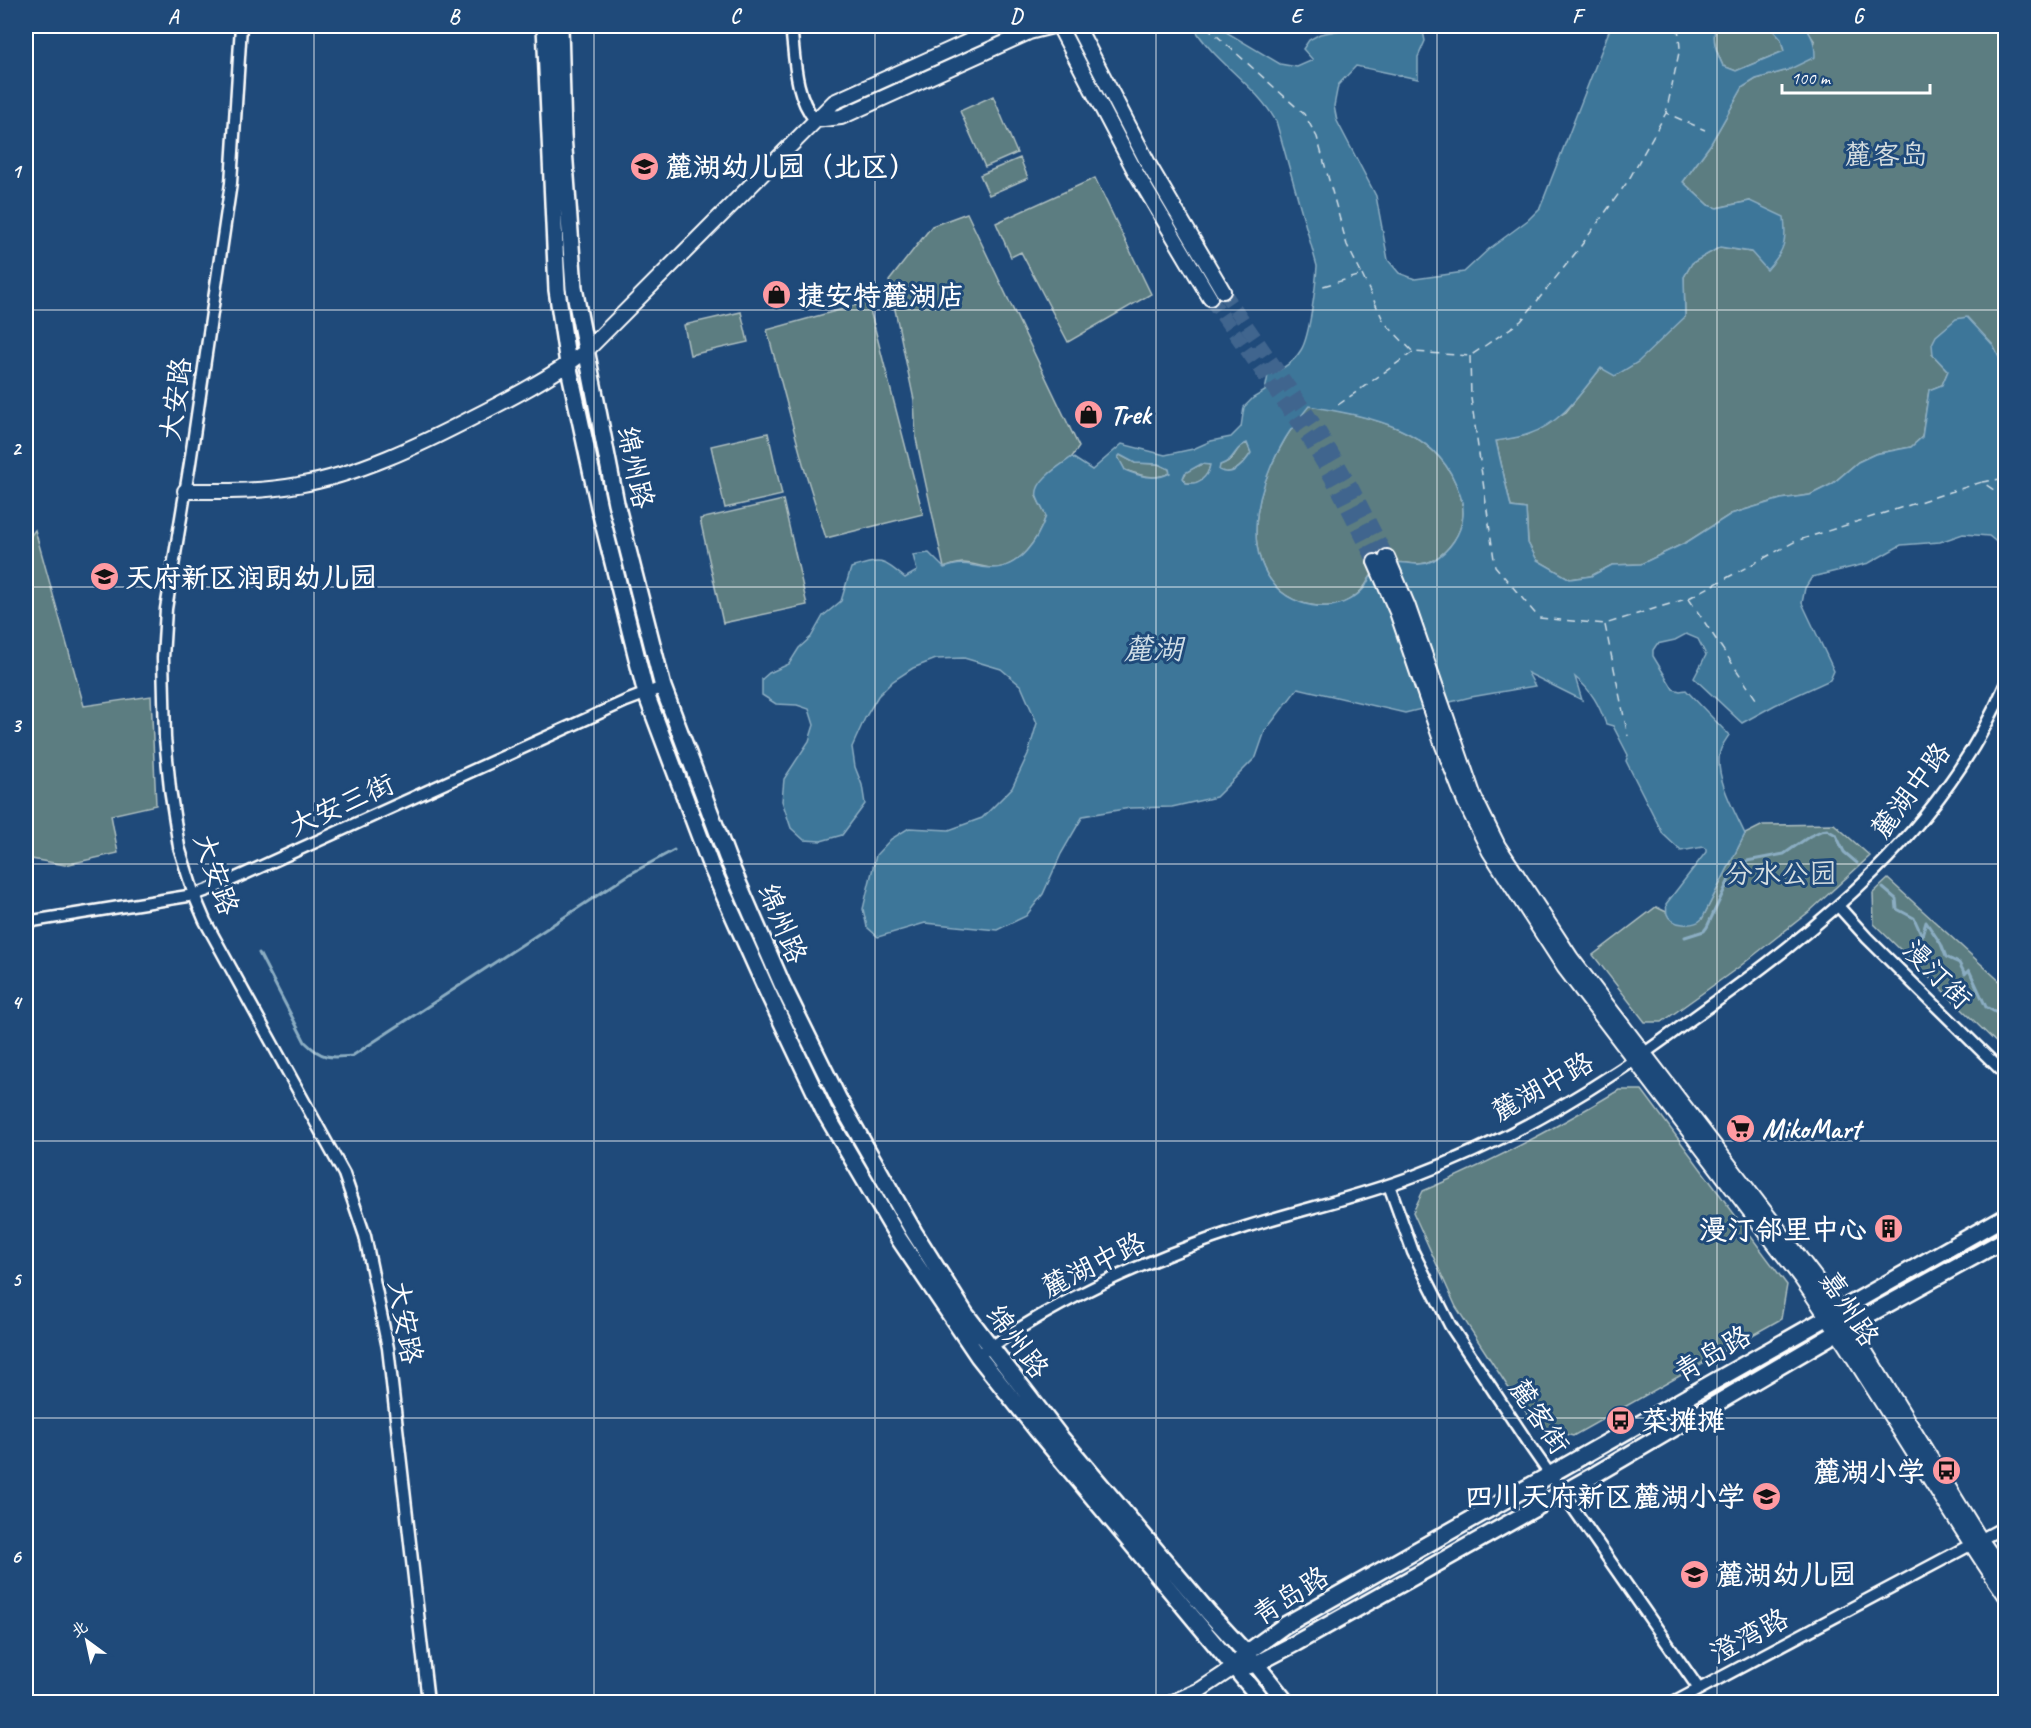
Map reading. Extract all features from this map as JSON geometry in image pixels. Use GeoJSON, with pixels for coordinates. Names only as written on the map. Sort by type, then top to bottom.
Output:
{"type":"FeatureCollection","features":[{"type":"Feature","properties":{"kind":"main road","name":"绵州路"},"geometry":{"type":"LineString","coordinates":[[545,26],[556,290],[568,364],[599,507],[646,694],[710,864],[767,992],[825,1111],[899,1239],[984,1352],[1233,1668],[1263,1702]]}},
{"type":"Feature","properties":{"kind":"main road","name":"绵州路"},"geometry":{"type":"LineString","coordinates":[[560,26],[562,135],[574,288],[616,503],[663,687],[727,857],[782,984],[839,1100],[914,1232],[965,1312],[984,1352],[1062,1439],[1286,1702]]}},
{"type":"Feature","properties":{"kind":"main road","name":"青岛路"},"geometry":{"type":"LineString","coordinates":[[1251,1659],[1285,1625],[2006,1216]]}},
{"type":"Feature","properties":{"kind":"main road","name":"青岛路"},"geometry":{"type":"LineString","coordinates":[[1233,1668],[1563,1493],[1844,1328],[2006,1239]]}},
{"type":"Feature","properties":{"kind":"street","name":"大安路"},"geometry":{"type":"LineString","coordinates":[[241,26],[231,183],[166,609],[163,658],[165,738],[170,789],[179,847],[205,921],[344,1174],[365,1236],[388,1348],[428,1702]]}},
{"type":"Feature","properties":{"kind":"street"},"geometry":{"type":"LineString","coordinates":[[790,26],[801,94],[807,111],[815,120]]}},
{"type":"Feature","properties":{"kind":"street"},"geometry":{"type":"LineString","coordinates":[[185,491],[247,490],[299,485],[354,470],[419,445],[546,379],[586,351],[834,102],[1003,26]]}},
{"type":"Feature","properties":{"kind":"street"},"geometry":{"type":"LineString","coordinates":[[815,120],[841,117],[1029,32],[1053,26]]}},
{"type":"Feature","properties":{"kind":"street"},"geometry":{"type":"LineString","coordinates":[[1059,26],[1136,173],[1217,294],[1077,26]]}},
{"type":"Feature","properties":{"kind":"street","name":"嘉州路"},"geometry":{"type":"LineString","coordinates":[[1381,560],[1408,607],[1450,744],[1498,846],[1571,958],[1639,1056],[1844,1328],[1975,1541],[2006,1596]]}},
{"type":"Feature","properties":{"kind":"street","name":"麓湖中路"},"geometry":{"type":"LineString","coordinates":[[984,1352],[1028,1323],[1143,1265],[1245,1227],[1389,1185],[1460,1157],[1514,1131],[1582,1093],[1639,1056],[1767,965],[1839,907],[1891,856],[1952,780],[1975,743],[2006,683]]}},
{"type":"Feature","properties":{"kind":"street","name":"大安三街"},"geometry":{"type":"LineString","coordinates":[[26,922],[194,895],[216,887],[615,706],[663,687]]}},
{"type":"Feature","properties":{"kind":"street","name":"漫汀街"},"geometry":{"type":"LineString","coordinates":[[1839,907],[1867,938],[2006,1075]]}},
{"type":"Feature","properties":{"kind":"street","name":"麓客街"},"geometry":{"type":"LineString","coordinates":[[1389,1185],[1413,1252],[1431,1291],[1470,1356],[1699,1689]]}},
{"type":"Feature","properties":{"kind":"street","name":"澄湾路"},"geometry":{"type":"LineString","coordinates":[[1675,1702],[2006,1526]]}},
{"type":"Feature","properties":{"kind":"street","name":"嘉州路"},"geometry":{"type":"LineString","coordinates":[[1975,1541],[2006,1575]]}},
{"type":"Feature","properties":{"kind":"street","name":"青岛路"},"geometry":{"type":"LineString","coordinates":[[1173,1702],[1200,1689],[1233,1668]]}},
{"type":"Feature","properties":{"kind":"green space"},"geometry":{"type":"Polygon","coordinates":[[[1716,26],[1769,26],[1781,39],[1784,51],[1736,71],[1723,66],[1714,41],[1716,26]]]}},
{"type":"Feature","properties":{"kind":"green space","name":"麓客岛"},"geometry":{"type":"Polygon","coordinates":[[[1804,26],[2005,26],[2005,372],[2004,365],[1933,355],[1948,371],[1942,385],[1929,390],[1922,437],[1911,447],[1875,454],[1858,462],[1832,484],[1810,495],[1781,499],[1731,514],[1687,542],[1641,564],[1612,565],[1591,576],[1570,579],[1537,560],[1528,543],[1526,509],[1511,507],[1496,441],[1527,435],[1566,412],[1601,368],[1685,317],[1684,277],[1692,263],[1720,247],[1751,252],[1750,201],[1716,208],[1708,205],[1683,182],[1710,145],[1743,87],[1756,79],[1788,70],[1815,42],[1804,26]]]}},
{"type":"Feature","properties":{"kind":"green space"},"geometry":{"type":"Polygon","coordinates":[[[993,96],[1017,153],[985,167],[960,111],[993,96]]]}},
{"type":"Feature","properties":{"kind":"green space"},"geometry":{"type":"Polygon","coordinates":[[[1020,158],[1028,178],[989,195],[980,175],[1020,158]]]}},
{"type":"Feature","properties":{"kind":"green space"},"geometry":{"type":"Polygon","coordinates":[[[1095,178],[1151,294],[1068,342],[1021,252],[1011,257],[996,223],[1095,178]]]}},
{"type":"Feature","properties":{"kind":"green space"},"geometry":{"type":"Polygon","coordinates":[[[967,213],[1079,447],[1072,457],[1050,473],[1036,496],[1046,516],[1033,543],[1011,564],[991,568],[963,563],[944,568],[916,439],[914,400],[889,281],[932,226],[967,213]]]}},
{"type":"Feature","properties":{"kind":"green space"},"geometry":{"type":"Polygon","coordinates":[[[868,302],[923,514],[826,538],[805,471],[767,330],[868,302]]]}},
{"type":"Feature","properties":{"kind":"green space"},"geometry":{"type":"Polygon","coordinates":[[[741,312],[748,342],[690,355],[684,325],[741,312]]]}},
{"type":"Feature","properties":{"kind":"green space"},"geometry":{"type":"Polygon","coordinates":[[[1309,405],[1372,419],[1412,435],[1430,447],[1444,463],[1455,482],[1463,507],[1462,523],[1457,535],[1440,556],[1427,563],[1400,562],[1378,570],[1357,594],[1335,606],[1308,605],[1281,592],[1265,570],[1258,552],[1257,513],[1261,493],[1285,439],[1309,405]]]}},
{"type":"Feature","properties":{"kind":"green space"},"geometry":{"type":"Polygon","coordinates":[[[768,433],[782,495],[725,508],[711,446],[768,433]]]}},
{"type":"Feature","properties":{"kind":"green space"},"geometry":{"type":"Polygon","coordinates":[[[1247,443],[1251,453],[1237,469],[1228,472],[1218,470],[1220,465],[1231,460],[1240,446],[1247,443]]]}},
{"type":"Feature","properties":{"kind":"green space"},"geometry":{"type":"Polygon","coordinates":[[[1120,455],[1135,463],[1158,464],[1169,469],[1170,473],[1153,477],[1125,470],[1118,457],[1120,455]]]}},
{"type":"Feature","properties":{"kind":"green space"},"geometry":{"type":"Polygon","coordinates":[[[1204,463],[1210,465],[1205,476],[1195,483],[1186,483],[1183,478],[1187,471],[1204,463]]]}},
{"type":"Feature","properties":{"kind":"green space"},"geometry":{"type":"Polygon","coordinates":[[[783,500],[807,605],[723,623],[700,519],[783,500]]]}},
{"type":"Feature","properties":{"kind":"green space"},"geometry":{"type":"Polygon","coordinates":[[[35,530],[84,706],[151,696],[156,805],[111,815],[118,853],[65,865],[26,858],[26,542],[35,530]]]}},
{"type":"Feature","properties":{"kind":"green space","name":"分水公园"},"geometry":{"type":"Polygon","coordinates":[[[1834,824],[1870,856],[1810,911],[1739,967],[1662,1022],[1645,1022],[1593,955],[1656,907],[1685,921],[1702,919],[1745,834],[1763,825],[1834,824]]]}},
{"type":"Feature","properties":{"kind":"green space"},"geometry":{"type":"Polygon","coordinates":[[[1888,879],[2005,986],[2005,1051],[1874,924],[1873,893],[1888,879]]]}},
{"type":"Feature","properties":{"kind":"green space"},"geometry":{"type":"Polygon","coordinates":[[[1619,1090],[1642,1090],[1787,1285],[1781,1319],[1573,1436],[1536,1426],[1508,1387],[1456,1307],[1413,1212],[1423,1191],[1523,1144],[1619,1090]]]}},
{"type":"Feature","properties":{"kind":"water","name":"麓湖"},"geometry":{"type":"Polygon","coordinates":[[[1193,26],[1219,26],[1280,64],[1297,67],[1313,60],[1303,49],[1309,40],[1320,34],[1362,26],[1422,26],[1425,41],[1418,57],[1418,79],[1356,66],[1338,85],[1334,106],[1337,121],[1376,196],[1388,260],[1399,273],[1415,279],[1464,272],[1540,208],[1611,26],[1716,26],[1714,41],[1723,66],[1736,71],[1784,51],[1781,39],[1769,26],[1804,26],[1810,33],[1815,57],[1788,70],[1756,79],[1743,87],[1710,145],[1683,182],[1708,205],[1717,208],[1750,201],[1784,217],[1783,246],[1773,263],[1767,270],[1751,252],[1720,247],[1692,263],[1684,277],[1685,317],[1638,362],[1615,376],[1601,368],[1570,407],[1551,423],[1525,435],[1496,441],[1511,507],[1526,509],[1528,543],[1537,560],[1570,579],[1591,576],[1612,565],[1641,564],[1687,542],[1731,514],[1781,499],[1810,495],[1832,484],[1858,462],[1875,454],[1911,447],[1922,437],[1929,390],[1942,385],[1948,371],[1933,355],[1932,344],[1936,336],[1956,319],[1967,317],[1993,345],[2006,372],[2005,549],[1989,536],[1963,534],[1940,542],[1901,545],[1869,563],[1812,577],[1805,588],[1802,603],[1834,671],[1830,680],[1742,723],[1694,678],[1706,655],[1698,639],[1686,634],[1675,640],[1657,644],[1653,650],[1653,656],[1673,689],[1686,690],[1729,735],[1722,745],[1720,772],[1726,794],[1745,834],[1702,919],[1698,922],[1683,924],[1673,921],[1667,914],[1666,904],[1706,849],[1703,847],[1681,851],[1663,834],[1626,761],[1628,755],[1613,726],[1606,724],[1594,699],[1575,677],[1582,700],[1528,673],[1535,686],[1471,697],[1405,713],[1298,688],[1265,731],[1256,757],[1216,797],[1172,807],[1130,808],[1083,816],[1061,854],[1043,894],[1026,916],[997,930],[925,923],[878,937],[867,927],[863,909],[876,855],[891,839],[909,828],[949,830],[982,818],[1012,788],[1028,754],[1037,723],[1021,686],[1001,669],[964,658],[936,659],[913,668],[893,681],[878,696],[852,747],[865,804],[842,835],[821,841],[804,840],[791,828],[782,801],[784,779],[809,741],[814,725],[809,709],[797,705],[776,704],[762,695],[762,679],[769,673],[789,664],[799,648],[811,637],[823,616],[841,601],[851,568],[880,562],[905,578],[917,571],[913,555],[929,553],[944,568],[964,564],[991,568],[1011,564],[1033,543],[1043,525],[1046,516],[1037,497],[1037,491],[1043,479],[1055,469],[1072,457],[1092,470],[1122,444],[1165,455],[1231,437],[1241,427],[1244,407],[1265,391],[1268,375],[1287,366],[1301,350],[1310,322],[1317,266],[1276,121],[1257,96],[1202,39],[1193,26]],[[1309,406],[1276,456],[1261,494],[1256,533],[1258,552],[1265,570],[1276,587],[1287,596],[1315,606],[1335,605],[1358,594],[1378,570],[1400,562],[1427,563],[1434,560],[1454,541],[1463,516],[1460,495],[1444,463],[1430,447],[1393,426],[1351,414],[1309,406]],[[1247,443],[1242,445],[1229,460],[1220,465],[1219,470],[1229,472],[1238,469],[1251,453],[1247,443]],[[1120,455],[1118,457],[1125,470],[1136,474],[1159,477],[1170,473],[1169,469],[1158,464],[1135,463],[1120,455]],[[1201,464],[1185,473],[1183,478],[1186,483],[1195,483],[1205,476],[1210,465],[1201,464]]]}},
{"type":"Feature","properties":{"kind":"waterway"},"geometry":{"type":"LineString","coordinates":[[1685,937],[1704,931],[1734,869],[1747,861],[1784,854],[1810,836],[1827,830],[1836,835],[1844,852],[1857,863]]}},
{"type":"Feature","properties":{"kind":"waterway"},"geometry":{"type":"LineString","coordinates":[[259,953],[305,1042],[316,1052],[326,1056],[352,1056],[630,874],[674,850]]}},
{"type":"Feature","properties":{"kind":"waterway"},"geometry":{"type":"LineString","coordinates":[[1883,888],[1896,899],[1897,909],[1914,918],[1922,936],[1926,922],[1941,944],[1946,957],[1959,963],[1965,974],[1969,970],[1986,1007],[2006,1018]]}},
{"type":"Feature","properties":{"kind":"ferry route"},"geometry":{"type":"LineString","coordinates":[[1206,26],[1304,114],[1317,137],[1347,245],[1362,275],[1323,286]]}},
{"type":"Feature","properties":{"kind":"ferry route"},"geometry":{"type":"LineString","coordinates":[[1678,26],[1680,48],[1666,113],[1705,130]]}},
{"type":"Feature","properties":{"kind":"ferry route"},"geometry":{"type":"LineString","coordinates":[[1362,275],[1384,322],[1413,352],[1470,356],[1521,321],[1578,250],[1628,181],[1666,113]]}},
{"type":"Feature","properties":{"kind":"ferry route"},"geometry":{"type":"LineString","coordinates":[[1338,405],[1413,352]]}},
{"type":"Feature","properties":{"kind":"ferry route"},"geometry":{"type":"LineString","coordinates":[[1470,356],[1471,398],[1495,566],[1539,618],[1605,624],[1689,598],[1796,541],[1982,482],[2006,498]]}},
{"type":"Feature","properties":{"kind":"ferry route"},"geometry":{"type":"LineString","coordinates":[[1982,482],[2006,478]]}},
{"type":"Feature","properties":{"kind":"ferry route"},"geometry":{"type":"LineString","coordinates":[[1689,599],[1758,702]]}},
{"type":"Feature","properties":{"kind":"ferry route"},"geometry":{"type":"LineString","coordinates":[[1605,625],[1628,736]]}},
{"type":"Feature","properties":{"kind":"tunnel"},"geometry":{"type":"LineString","coordinates":[[1223,291],[1319,431],[1352,488],[1387,557]]}},
{"type":"Feature","properties":{"kind":"tunnel"},"geometry":{"type":"LineString","coordinates":[[1210,298],[1309,439],[1375,562]]}},
{"type":"Feature","properties":{"kind":"place","name":"麓湖幼儿园（北区）"},"geometry":{"type":"Point","coordinates":[644,166]}},
{"type":"Feature","properties":{"kind":"place","name":"捷安特麓湖店"},"geometry":{"type":"Point","coordinates":[776,295]}},
{"type":"Feature","properties":{"kind":"place","name":"Trek"},"geometry":{"type":"Point","coordinates":[1089,414]}},
{"type":"Feature","properties":{"kind":"place","name":"天府新区润朗幼儿园"},"geometry":{"type":"Point","coordinates":[104,577]}},
{"type":"Feature","properties":{"kind":"place","name":"MikoMart"},"geometry":{"type":"Point","coordinates":[1741,1128]}},
{"type":"Feature","properties":{"kind":"place","name":"漫汀邻里中心"},"geometry":{"type":"Point","coordinates":[1888,1229]}},
{"type":"Feature","properties":{"kind":"place","name":"菜摊摊"},"geometry":{"type":"Point","coordinates":[1620,1420]}},
{"type":"Feature","properties":{"kind":"place","name":"麓湖小学"},"geometry":{"type":"Point","coordinates":[1946,1471]}},
{"type":"Feature","properties":{"kind":"place","name":"四川天府新区麓湖小学"},"geometry":{"type":"Point","coordinates":[1766,1496]}},
{"type":"Feature","properties":{"kind":"place","name":"麓湖幼儿园"},"geometry":{"type":"Point","coordinates":[1695,1574]}}]}
